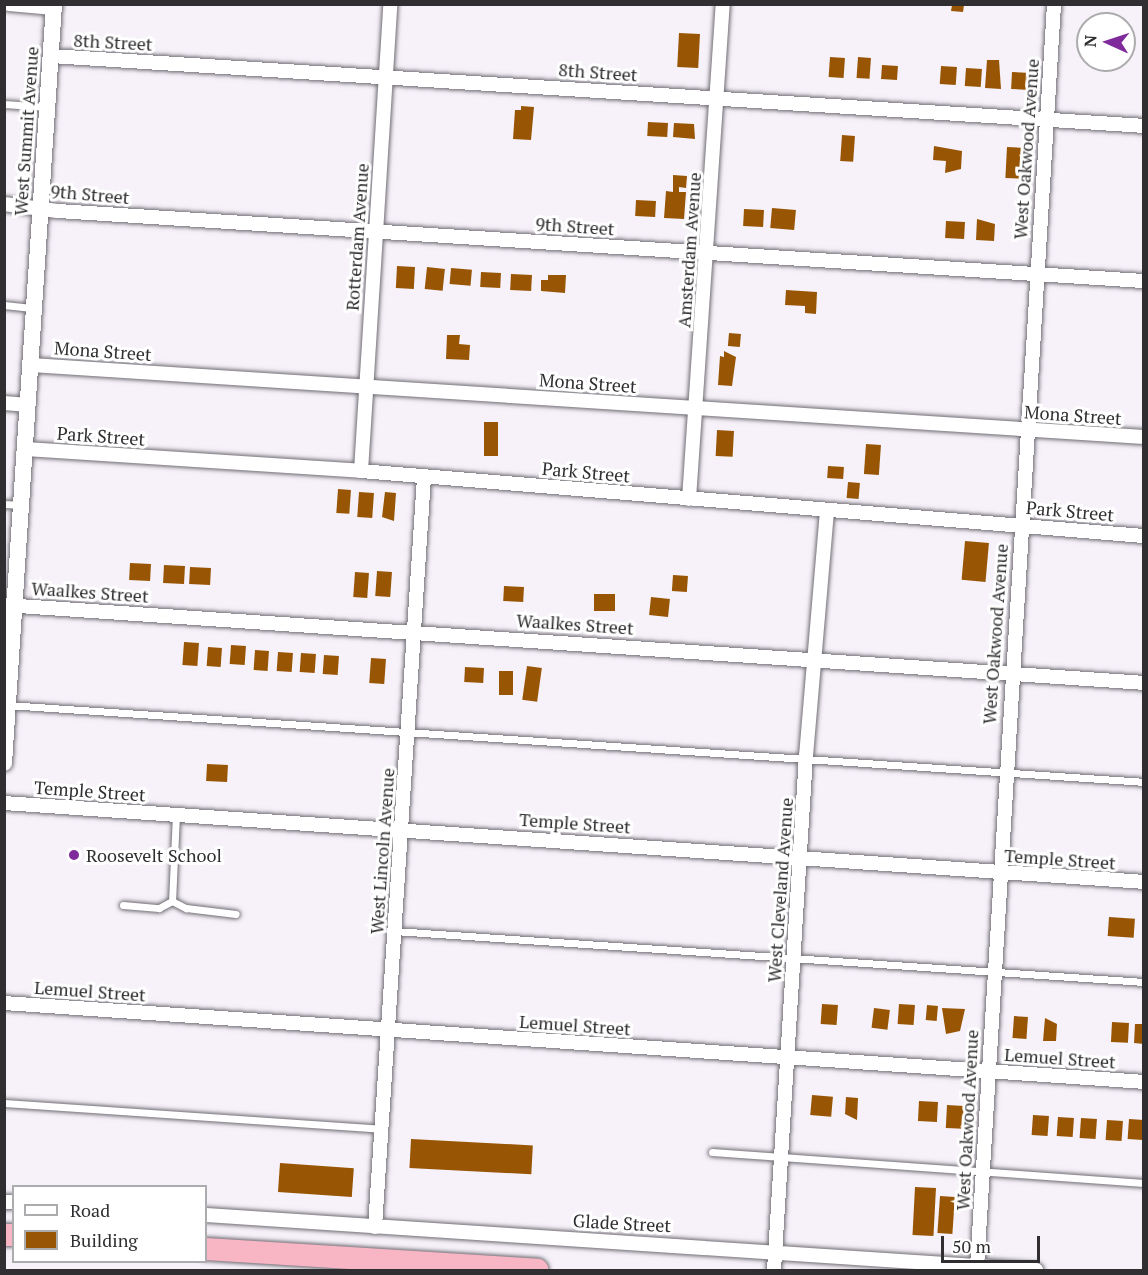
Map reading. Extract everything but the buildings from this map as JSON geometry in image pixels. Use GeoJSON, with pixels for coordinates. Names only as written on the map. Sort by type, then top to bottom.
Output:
{"type":"FeatureCollection","features":[{"type":"Feature","properties":{"kind":"highway"},"geometry":{"type":"LineString","coordinates":[[207,1249],[537,1270]]}},
{"type":"Feature","properties":{"kind":"highway"},"geometry":{"type":"LineString","coordinates":[[245,1252],[263,1261],[269,1270]]}},
{"type":"Feature","properties":{"kind":"street"},"geometry":{"type":"LineString","coordinates":[[9,4],[54,6]]}},
{"type":"Feature","properties":{"kind":"street","name":"Rotterdam Avenue"},"geometry":{"type":"LineString","coordinates":[[360,471],[390,4]]}},
{"type":"Feature","properties":{"kind":"street","name":"Amsterdam Avenue"},"geometry":{"type":"LineString","coordinates":[[689,498],[723,4]]}},
{"type":"Feature","properties":{"kind":"street","name":"West Oakwood Avenue"},"geometry":{"type":"LineString","coordinates":[[977,1267],[1010,674],[1054,4]]}},
{"type":"Feature","properties":{"kind":"street","name":"West Summit Avenue"},"geometry":{"type":"LineString","coordinates":[[4,763],[13,505],[25,449],[54,6]]}},
{"type":"Feature","properties":{"kind":"street","name":"8th Street"},"geometry":{"type":"LineString","coordinates":[[51,56],[1143,126]]}},
{"type":"Feature","properties":{"kind":"street","name":"9th Street"},"geometry":{"type":"LineString","coordinates":[[4,204],[375,231],[1143,281]]}},
{"type":"Feature","properties":{"kind":"street","name":"Mona Street"},"geometry":{"type":"LineString","coordinates":[[31,365],[1143,437]]}},
{"type":"Feature","properties":{"kind":"street"},"geometry":{"type":"LineString","coordinates":[[4,403],[28,405]]}},
{"type":"Feature","properties":{"kind":"street","name":"Park Street"},"geometry":{"type":"LineString","coordinates":[[25,449],[360,471],[1143,536]]}},
{"type":"Feature","properties":{"kind":"street","name":"West Lincoln Avenue"},"geometry":{"type":"LineString","coordinates":[[375,1227],[424,477]]}},
{"type":"Feature","properties":{"kind":"street","name":"West Cleveland Avenue"},"geometry":{"type":"LineString","coordinates":[[774,1270],[783,1156],[806,756],[827,511]]}},
{"type":"Feature","properties":{"kind":"street","name":"Waalkes Street"},"geometry":{"type":"LineString","coordinates":[[10,605],[1143,682]]}},
{"type":"Feature","properties":{"kind":"street","name":"Temple Street"},"geometry":{"type":"LineString","coordinates":[[4,803],[1143,882]]}},
{"type":"Feature","properties":{"kind":"street","name":"Lemuel Street"},"geometry":{"type":"LineString","coordinates":[[4,1003],[1143,1082]]}},
{"type":"Feature","properties":{"kind":"street","name":"Glade Street"},"geometry":{"type":"LineString","coordinates":[[207,1215],[775,1250],[1036,1270]]}},
{"type":"Feature","properties":{"kind":"lane"},"geometry":{"type":"LineString","coordinates":[[4,104],[47,107]]}},
{"type":"Feature","properties":{"kind":"lane"},"geometry":{"type":"LineString","coordinates":[[4,305],[35,308]]}},
{"type":"Feature","properties":{"kind":"lane"},"geometry":{"type":"LineString","coordinates":[[7,705],[806,756],[1143,782]]}},
{"type":"Feature","properties":{"kind":"lane"},"geometry":{"type":"LineString","coordinates":[[172,901],[176,814]]}},
{"type":"Feature","properties":{"kind":"lane"},"geometry":{"type":"LineString","coordinates":[[123,905],[159,908],[172,901]]}},
{"type":"Feature","properties":{"kind":"lane"},"geometry":{"type":"LineString","coordinates":[[172,901],[186,909],[236,914]]}},
{"type":"Feature","properties":{"kind":"lane"},"geometry":{"type":"LineString","coordinates":[[394,931],[1143,982]]}},
{"type":"Feature","properties":{"kind":"lane"},"geometry":{"type":"LineString","coordinates":[[4,1103],[381,1129]]}},
{"type":"Feature","properties":{"kind":"lane"},"geometry":{"type":"LineString","coordinates":[[712,1152],[1143,1183]]}},
{"type":"Feature","properties":{"kind":"place","name":"Roosevelt School"},"geometry":{"type":"Point","coordinates":[74,855]}}]}
